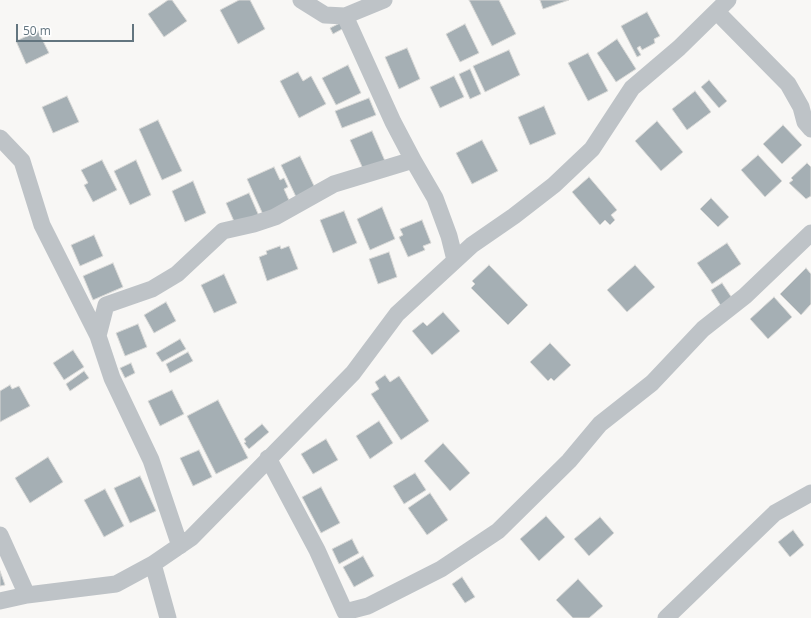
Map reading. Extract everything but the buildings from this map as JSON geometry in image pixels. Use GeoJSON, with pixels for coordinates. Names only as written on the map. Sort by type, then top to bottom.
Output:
{"type":"FeatureCollection","features":[{"type":"Feature","properties":{"kind":"street"},"geometry":{"type":"LineString","coordinates":[[301,0],[325,15],[346,16],[384,0]]}},
{"type":"Feature","properties":{"kind":"street"},"geometry":{"type":"LineString","coordinates":[[0,601],[27,595],[116,584],[153,564],[191,538],[353,373],[398,314],[472,245],[514,216],[554,185],[592,149],[632,88],[723,6],[788,84],[801,107],[805,122],[811,129]]}},
{"type":"Feature","properties":{"kind":"street"},"geometry":{"type":"LineString","coordinates":[[346,16],[393,122],[435,198],[449,236],[455,260]]}},
{"type":"Feature","properties":{"kind":"street"},"geometry":{"type":"LineString","coordinates":[[0,138],[22,161],[42,225],[98,336],[112,378],[151,460],[180,546]]}},
{"type":"Feature","properties":{"kind":"street"},"geometry":{"type":"LineString","coordinates":[[98,336],[106,304],[152,289],[177,274],[222,231],[254,224],[275,217],[334,184],[413,160]]}},
{"type":"Feature","properties":{"kind":"street"},"geometry":{"type":"LineString","coordinates":[[268,458],[316,550],[346,615],[368,606],[442,569],[498,531],[569,462],[600,424],[652,383],[703,329],[745,296],[811,234]]}},
{"type":"Feature","properties":{"kind":"street"},"geometry":{"type":"LineString","coordinates":[[666,618],[775,513],[811,493]]}},
{"type":"Feature","properties":{"kind":"street"},"geometry":{"type":"LineString","coordinates":[[0,535],[27,595]]}},
{"type":"Feature","properties":{"kind":"street"},"geometry":{"type":"LineString","coordinates":[[153,564],[168,618]]}}]}
